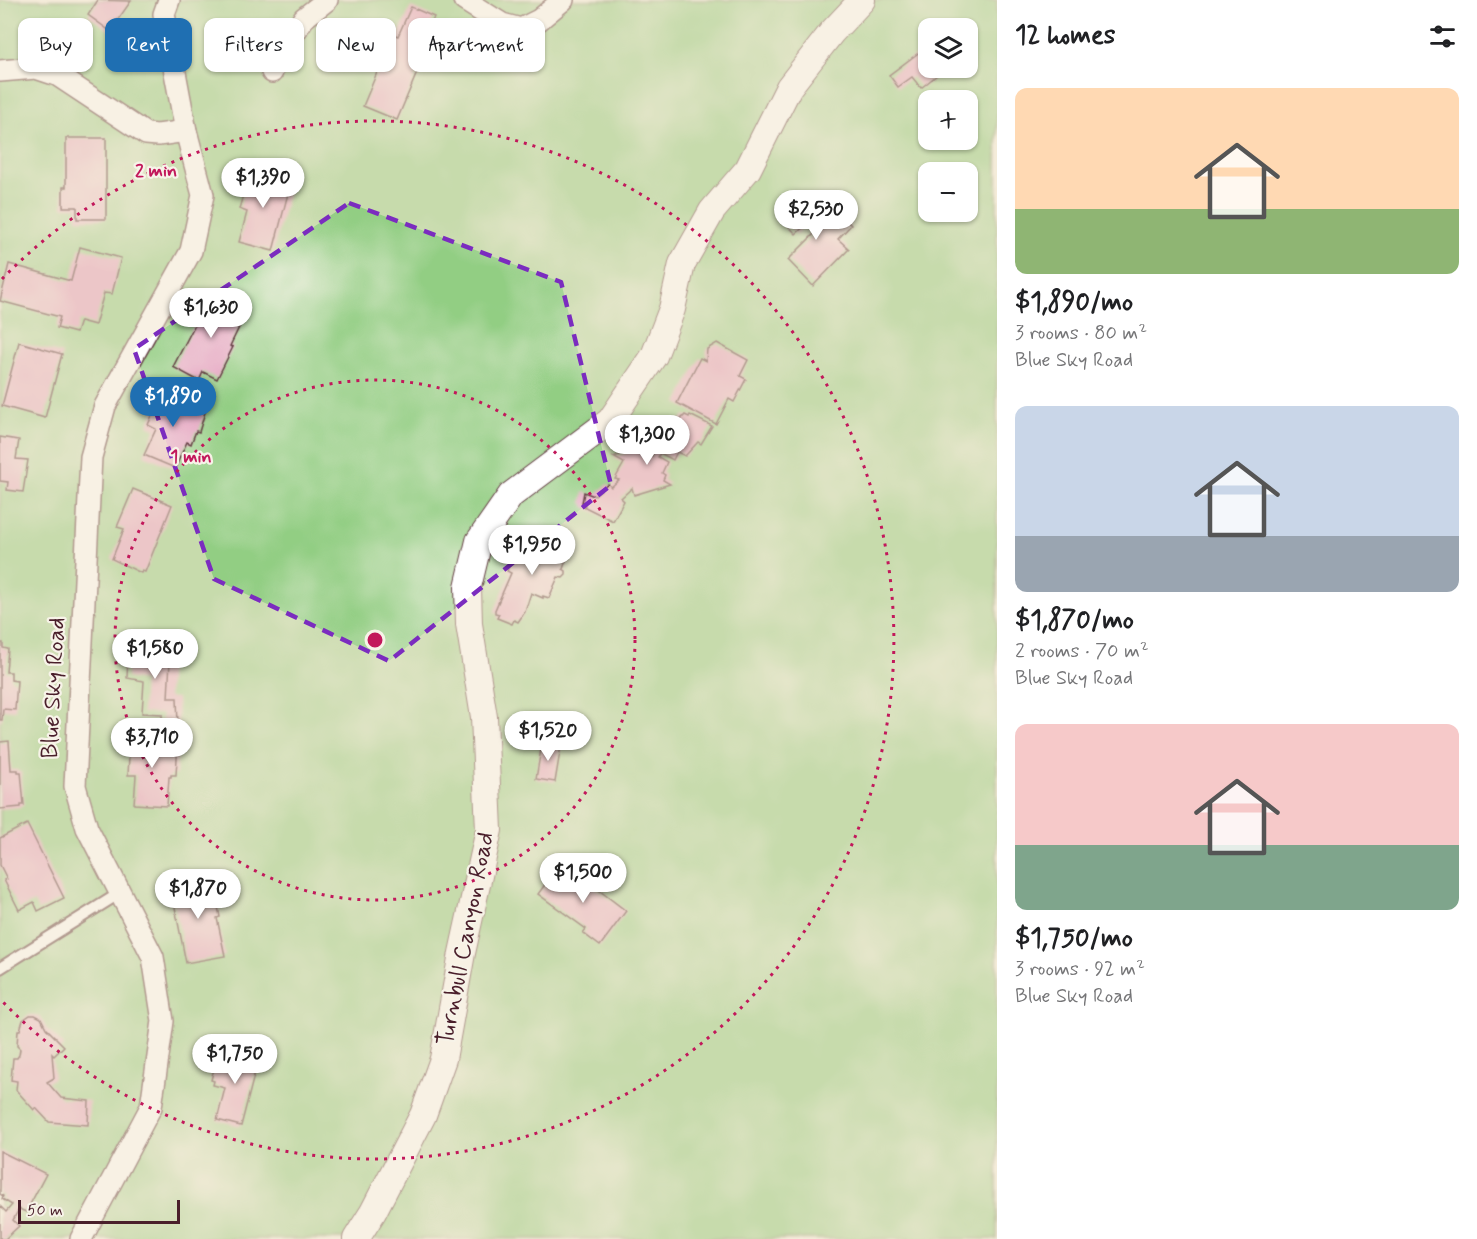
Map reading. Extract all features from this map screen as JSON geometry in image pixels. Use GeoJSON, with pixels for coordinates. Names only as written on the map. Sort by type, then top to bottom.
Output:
{"type":"FeatureCollection","features":[{"type":"Feature","properties":{"kind":"street","name":"Blue Sky Road"},"geometry":{"type":"LineString","coordinates":[[81,1239],[151,1107],[163,1021],[153,957],[87,828],[75,786],[91,458],[105,406],[191,251],[203,195],[186,131],[164,14],[169,0]]}},
{"type":"Feature","properties":{"kind":"street"},"geometry":{"type":"LineString","coordinates":[[304,18],[327,0]]}},
{"type":"Feature","properties":{"kind":"street"},"geometry":{"type":"LineString","coordinates":[[464,0],[502,24],[522,29],[539,20],[563,0]]}},
{"type":"Feature","properties":{"kind":"street","name":"Turnbull Canyon Road"},"geometry":{"type":"LineString","coordinates":[[356,1239],[373,1212],[423,1115],[443,1059],[462,953],[489,830],[484,717],[468,597],[468,587],[479,541],[511,495],[610,421],[654,356],[672,309],[682,264],[707,220],[748,169],[789,87],[832,32],[862,0]]}},
{"type":"Feature","properties":{"kind":"street"},"geometry":{"type":"LineString","coordinates":[[0,71],[36,68],[57,75],[146,134],[158,135],[186,131]]}},
{"type":"Feature","properties":{"kind":"lane"},"geometry":{"type":"LineString","coordinates":[[0,968],[120,892]]}},
{"type":"Feature","properties":{"kind":"highlighted area"},"geometry":{"type":"Polygon","coordinates":[[[349,203],[561,282],[611,485],[389,661],[214,579],[134,349],[349,203]]]}},
{"type":"Feature","properties":{"kind":"green space"},"geometry":{"type":"Polygon","coordinates":[[[0,0],[997,0],[997,1239],[0,1239],[0,0]]]}},
{"type":"Feature","properties":{"kind":"building"},"geometry":{"type":"Polygon","coordinates":[[[98,0],[131,1],[119,18],[105,18],[105,27],[88,15],[98,0]]]}},
{"type":"Feature","properties":{"kind":"building"},"geometry":{"type":"Polygon","coordinates":[[[411,7],[434,17],[408,18],[408,72],[417,72],[397,120],[363,106],[377,72],[396,72],[396,35],[398,36],[411,7]]]}},
{"type":"Feature","properties":{"kind":"building"},"geometry":{"type":"Polygon","coordinates":[[[918,53],[918,78],[933,78],[921,88],[912,77],[898,87],[889,75],[918,53]]]}},
{"type":"Feature","properties":{"kind":"building"},"geometry":{"type":"Polygon","coordinates":[[[66,138],[106,138],[106,219],[77,219],[77,207],[63,207],[63,187],[66,187],[66,138]]]}},
{"type":"Feature","properties":{"kind":"building"},"geometry":{"type":"Polygon","coordinates":[[[250,170],[291,182],[273,251],[239,242],[247,212],[239,209],[250,170]]]}},
{"type":"Feature","properties":{"kind":"building"},"geometry":{"type":"Polygon","coordinates":[[[795,198],[799,199],[822,224],[836,210],[851,225],[838,239],[849,249],[813,286],[788,260],[819,229],[810,221],[796,234],[778,215],[795,198]]]}},
{"type":"Feature","properties":{"kind":"building"},"geometry":{"type":"Polygon","coordinates":[[[80,247],[121,258],[112,294],[104,293],[95,325],[80,321],[76,333],[57,328],[60,317],[0,301],[9,264],[71,281],[80,247]]]}},
{"type":"Feature","properties":{"kind":"building"},"geometry":{"type":"Polygon","coordinates":[[[211,293],[247,311],[217,379],[203,372],[199,381],[173,367],[211,293]]]}},
{"type":"Feature","properties":{"kind":"building"},"geometry":{"type":"Polygon","coordinates":[[[19,342],[62,354],[45,418],[2,406],[19,342]]]}},
{"type":"Feature","properties":{"kind":"building"},"geometry":{"type":"Polygon","coordinates":[[[717,343],[748,360],[740,376],[746,379],[734,402],[729,399],[716,424],[677,403],[700,358],[706,361],[707,349],[717,343]]]}},
{"type":"Feature","properties":{"kind":"building"},"geometry":{"type":"Polygon","coordinates":[[[163,390],[206,409],[199,432],[196,431],[191,444],[187,442],[175,468],[144,455],[156,429],[148,425],[163,390]]]}},
{"type":"Feature","properties":{"kind":"building"},"geometry":{"type":"Polygon","coordinates":[[[685,415],[689,417],[690,415],[712,426],[701,444],[698,442],[685,456],[677,452],[673,460],[660,453],[658,457],[667,462],[662,473],[665,475],[663,480],[670,484],[634,495],[632,488],[621,498],[624,501],[613,521],[583,506],[585,505],[582,503],[584,492],[594,496],[608,484],[611,487],[619,480],[615,479],[624,463],[613,457],[632,451],[637,440],[653,445],[652,457],[658,429],[669,432],[685,415]]]}},
{"type":"Feature","properties":{"kind":"building"},"geometry":{"type":"Polygon","coordinates":[[[0,437],[19,440],[16,459],[28,460],[23,492],[7,490],[8,482],[0,481],[0,437]]]}},
{"type":"Feature","properties":{"kind":"building"},"geometry":{"type":"Polygon","coordinates":[[[133,489],[172,505],[145,572],[141,573],[112,559],[124,529],[117,527],[133,489]]]}},
{"type":"Feature","properties":{"kind":"building"},"geometry":{"type":"Polygon","coordinates":[[[541,534],[568,546],[565,554],[568,555],[563,569],[566,575],[563,578],[558,577],[549,598],[531,593],[525,612],[518,622],[514,620],[512,624],[497,618],[499,614],[495,613],[495,610],[511,573],[507,571],[512,560],[516,561],[525,539],[537,543],[541,534]]]}},
{"type":"Feature","properties":{"kind":"building"},"geometry":{"type":"Polygon","coordinates":[[[146,641],[171,642],[168,698],[177,698],[178,725],[162,725],[162,714],[142,713],[144,681],[127,678],[128,655],[132,655],[132,652],[145,653],[146,641]]]}},
{"type":"Feature","properties":{"kind":"building"},"geometry":{"type":"Polygon","coordinates":[[[0,643],[3,643],[3,648],[8,649],[6,672],[11,672],[11,680],[17,681],[15,710],[3,709],[2,720],[0,720],[0,643]]]}},
{"type":"Feature","properties":{"kind":"building"},"geometry":{"type":"Polygon","coordinates":[[[130,737],[178,742],[176,775],[169,777],[167,806],[134,804],[136,775],[128,775],[130,737]]]}},
{"type":"Feature","properties":{"kind":"building"},"geometry":{"type":"Polygon","coordinates":[[[9,741],[11,770],[21,772],[24,805],[0,809],[0,742],[9,741]]]}},
{"type":"Feature","properties":{"kind":"building"},"geometry":{"type":"Polygon","coordinates":[[[542,743],[561,746],[555,782],[536,779],[542,743]]]}},
{"type":"Feature","properties":{"kind":"building"},"geometry":{"type":"Polygon","coordinates":[[[27,824],[64,898],[38,911],[34,902],[19,910],[4,880],[7,879],[0,865],[0,838],[27,824]]]}},
{"type":"Feature","properties":{"kind":"building"},"geometry":{"type":"Polygon","coordinates":[[[560,864],[582,881],[583,878],[626,911],[600,946],[583,933],[586,929],[538,894],[560,864]]]}},
{"type":"Feature","properties":{"kind":"building"},"geometry":{"type":"Polygon","coordinates":[[[196,877],[198,887],[214,885],[220,917],[217,918],[225,956],[186,963],[170,882],[196,877]]]}},
{"type":"Feature","properties":{"kind":"building"},"geometry":{"type":"Polygon","coordinates":[[[30,1015],[41,1018],[46,1028],[64,1046],[54,1056],[52,1054],[54,1078],[47,1082],[61,1098],[89,1101],[88,1125],[49,1122],[36,1108],[34,1110],[16,1090],[17,1081],[11,1080],[13,1058],[17,1058],[20,1049],[17,1046],[18,1030],[23,1020],[30,1015]]]}},
{"type":"Feature","properties":{"kind":"building"},"geometry":{"type":"Polygon","coordinates":[[[235,1050],[259,1056],[241,1126],[217,1120],[225,1088],[213,1085],[214,1081],[211,1080],[216,1061],[219,1062],[220,1058],[232,1061],[235,1050]]]}},
{"type":"Feature","properties":{"kind":"building"},"geometry":{"type":"Polygon","coordinates":[[[0,1151],[46,1174],[26,1212],[19,1209],[13,1220],[19,1226],[5,1239],[0,1239],[0,1206],[6,1212],[12,1205],[2,1199],[3,1196],[0,1194],[0,1151]]]}}]}
